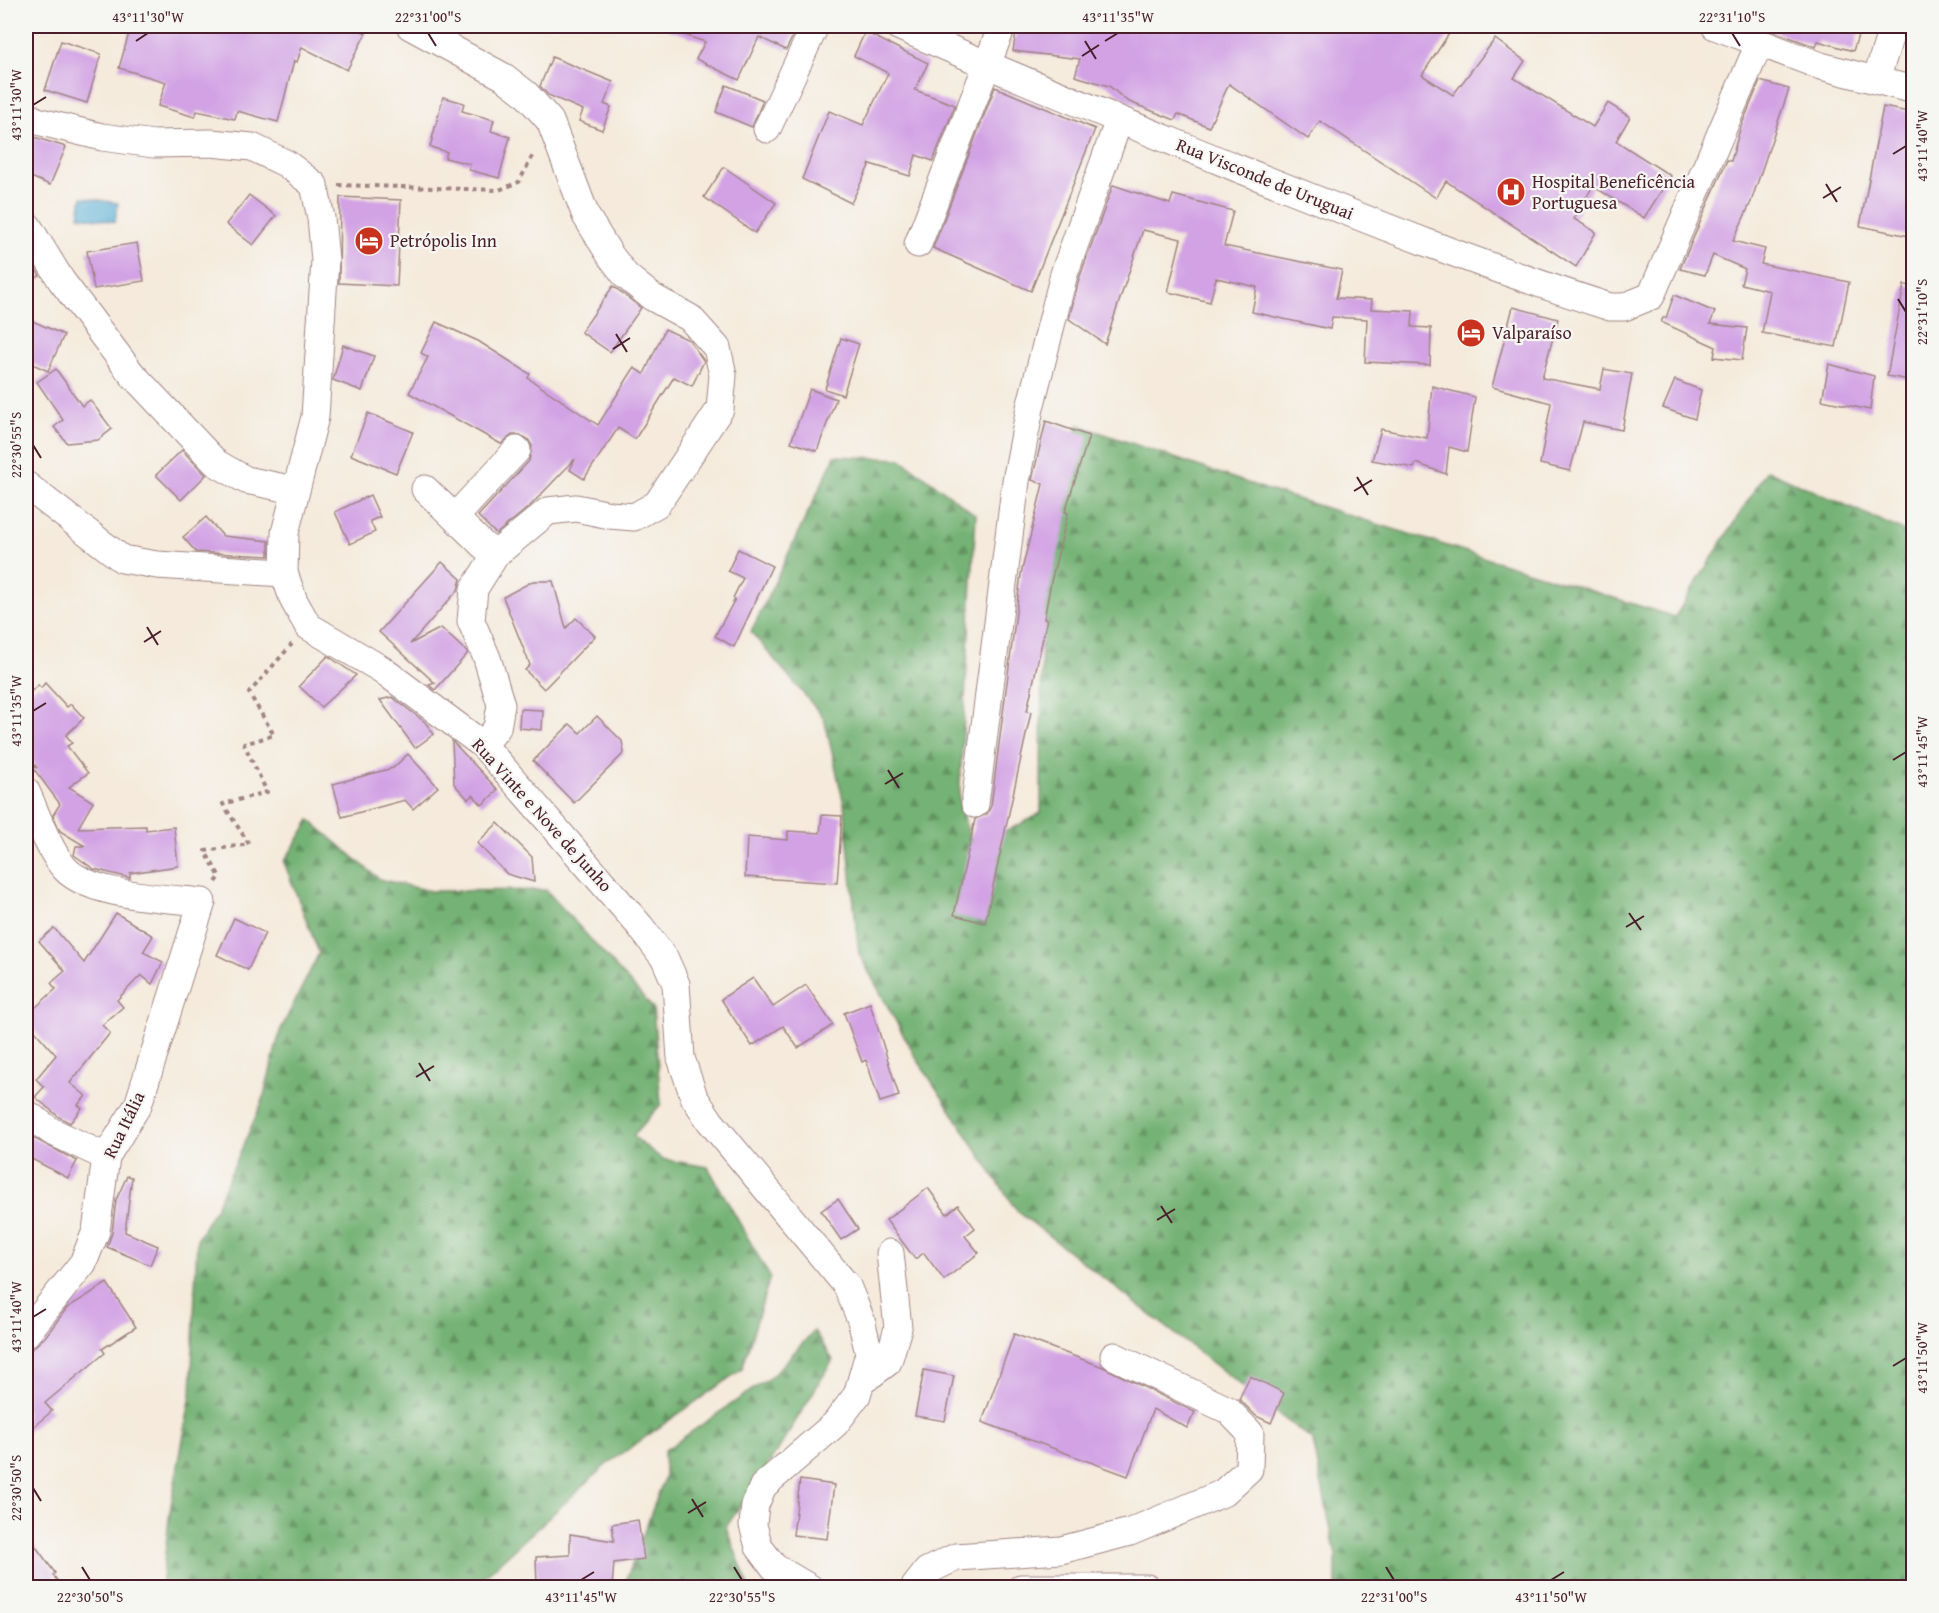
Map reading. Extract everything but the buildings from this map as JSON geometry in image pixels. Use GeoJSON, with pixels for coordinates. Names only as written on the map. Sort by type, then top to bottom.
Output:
{"type":"FeatureCollection","features":[{"type":"Feature","properties":{"kind":"street"},"geometry":{"type":"LineString","coordinates":[[410,26],[504,77],[526,94],[550,121],[586,216],[610,255],[626,276],[652,297],[690,318],[717,348],[723,375],[720,409],[657,504],[634,517],[576,508],[548,511],[496,554],[474,589],[471,621],[487,657],[501,705],[497,728],[483,745]]}},
{"type":"Feature","properties":{"kind":"street"},"geometry":{"type":"LineString","coordinates":[[767,129],[815,26]]}},
{"type":"Feature","properties":{"kind":"street","name":"Rua Visconde de Uruguai"},"geometry":{"type":"LineString","coordinates":[[898,26],[985,76],[1119,120],[1418,240],[1527,280],[1610,307],[1639,302],[1651,296],[1759,44]]}},
{"type":"Feature","properties":{"kind":"street"},"geometry":{"type":"LineString","coordinates":[[918,244],[985,76],[1002,26]]}},
{"type":"Feature","properties":{"kind":"street"},"geometry":{"type":"LineString","coordinates":[[1715,26],[1759,44],[1914,90]]}},
{"type":"Feature","properties":{"kind":"street"},"geometry":{"type":"LineString","coordinates":[[1876,80],[1893,26]]}},
{"type":"Feature","properties":{"kind":"street"},"geometry":{"type":"LineString","coordinates":[[26,115],[37,121],[102,137],[154,144],[211,143],[252,147],[287,164],[314,185],[321,218],[325,260],[315,417],[294,490],[285,533],[284,573],[294,602],[308,626]]}},
{"type":"Feature","properties":{"kind":"street"},"geometry":{"type":"LineString","coordinates":[[975,804],[1016,481],[1026,429],[1064,274],[1119,120]]}},
{"type":"Feature","properties":{"kind":"street"},"geometry":{"type":"LineString","coordinates":[[28,226],[61,279],[131,373],[216,463],[246,480],[294,490]]}},
{"type":"Feature","properties":{"kind":"street"},"geometry":{"type":"LineString","coordinates":[[455,517],[517,450]]}},
{"type":"Feature","properties":{"kind":"street"},"geometry":{"type":"LineString","coordinates":[[26,485],[122,559],[157,565],[284,573]]}},
{"type":"Feature","properties":{"kind":"street"},"geometry":{"type":"LineString","coordinates":[[425,489],[484,546],[496,554]]}},
{"type":"Feature","properties":{"kind":"street","name":"Rua Vinte e Nove de Junho"},"geometry":{"type":"LineString","coordinates":[[308,626],[381,669],[483,745],[610,890],[665,959],[676,984],[681,1058],[694,1098],[710,1121],[847,1286],[861,1320],[869,1353],[857,1395],[835,1424],[763,1486],[755,1505],[753,1525],[759,1547],[774,1567],[810,1587]]}},
{"type":"Feature","properties":{"kind":"street"},"geometry":{"type":"LineString","coordinates":[[26,791],[53,851],[72,876],[88,884],[130,893],[202,902]]}},
{"type":"Feature","properties":{"kind":"street","name":"Rua Itália"},"geometry":{"type":"LineString","coordinates":[[26,1334],[83,1263],[96,1231],[106,1157],[138,1105],[202,902]]}},
{"type":"Feature","properties":{"kind":"street"},"geometry":{"type":"LineString","coordinates":[[26,1113],[61,1137],[106,1157]]}},
{"type":"Feature","properties":{"kind":"street"},"geometry":{"type":"LineString","coordinates":[[861,1382],[888,1362],[897,1328],[890,1253]]}},
{"type":"Feature","properties":{"kind":"street"},"geometry":{"type":"LineString","coordinates":[[914,1587],[927,1571],[956,1557],[1061,1550],[1130,1532],[1223,1493],[1249,1469],[1250,1433],[1228,1410],[1114,1356]]}},
{"type":"Feature","properties":{"kind":"street"},"geometry":{"type":"LineString","coordinates":[[1022,1587],[1147,1587]]}},
{"type":"Feature","properties":{"kind":"path"},"geometry":{"type":"LineString","coordinates":[[314,185],[499,190],[519,182],[550,121]]}},
{"type":"Feature","properties":{"kind":"path"},"geometry":{"type":"LineString","coordinates":[[202,902],[220,877],[205,851],[249,844],[223,804],[267,792],[244,744],[274,735],[249,693],[308,626]]}},
{"type":"Feature","properties":{"kind":"green space"},"geometry":{"type":"Polygon","coordinates":[[[1078,425],[1265,489],[1675,617],[1767,470],[1913,535],[1913,1587],[1336,1587],[1336,1556],[1313,1441],[1017,1211],[915,1056],[859,954],[844,804],[824,718],[751,632],[835,456],[901,459],[976,515],[959,801],[973,849],[1041,813],[1042,566],[1078,425]]]}},
{"type":"Feature","properties":{"kind":"green space"},"geometry":{"type":"Polygon","coordinates":[[[310,820],[379,879],[430,891],[546,890],[653,1008],[661,1104],[633,1136],[662,1159],[708,1167],[770,1277],[742,1369],[606,1465],[473,1587],[161,1587],[170,1511],[191,1395],[197,1239],[216,1207],[263,1100],[280,1031],[319,953],[284,862],[310,820]]]}},
{"type":"Feature","properties":{"kind":"green space"},"geometry":{"type":"Polygon","coordinates":[[[814,1331],[833,1360],[778,1450],[726,1527],[749,1587],[623,1588],[665,1476],[664,1451],[772,1376],[814,1331]]]}},
{"type":"Feature","properties":{"kind":"water"},"geometry":{"type":"Polygon","coordinates":[[[82,197],[118,203],[115,222],[79,216],[82,197]]]}},
{"type":"Feature","properties":{"kind":"place","name":"Hospital Beneficência Portuguesa"},"geometry":{"type":"Point","coordinates":[1511,192]}},
{"type":"Feature","properties":{"kind":"place","name":"Petrópolis Inn"},"geometry":{"type":"Point","coordinates":[369,241]}},
{"type":"Feature","properties":{"kind":"place","name":"Valparaíso"},"geometry":{"type":"Point","coordinates":[1471,333]}}]}
